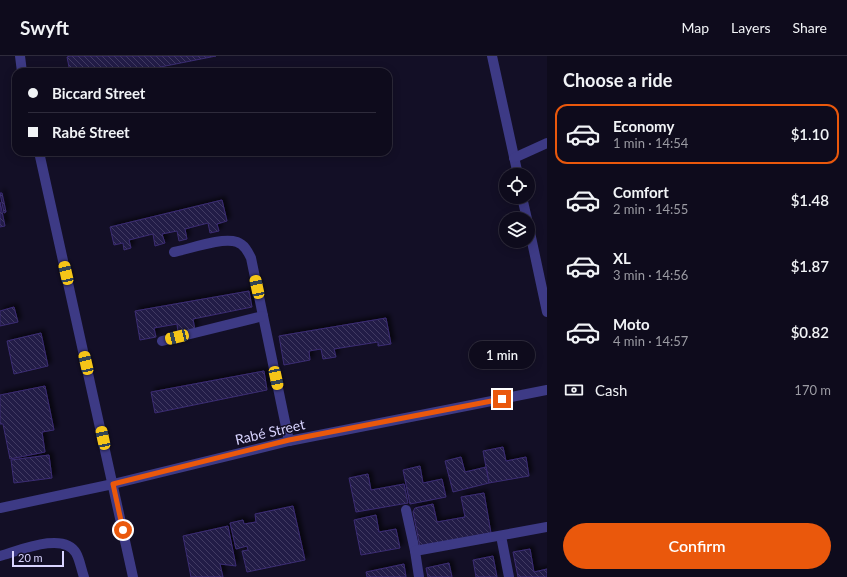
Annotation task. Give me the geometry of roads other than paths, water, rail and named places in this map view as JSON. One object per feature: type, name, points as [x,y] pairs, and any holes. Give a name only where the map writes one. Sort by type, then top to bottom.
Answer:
[{"type":"street","points":[[20,56],[22,68]]},
{"type":"street","points":[[492,56],[516,168]]},
{"type":"street","points":[[514,158],[547,143]]},
{"type":"street","points":[[40,156],[134,577]]},
{"type":"street","points":[[174,252],[216,242],[237,242],[245,248],[251,258],[289,440]]},
{"type":"street","points":[[533,248],[547,312]]},
{"type":"street","points":[[162,341],[263,316]]},
{"type":"street","name":"Rabé Street","points":[[0,508],[113,484],[289,440],[547,390]]},
{"type":"street","points":[[406,510],[419,577]]},
{"type":"street","points":[[415,551],[547,527]]},
{"type":"street","points":[[501,536],[509,577]]},
{"type":"street","points":[[0,556],[43,544],[62,543],[69,545],[76,553],[84,577]]}]
